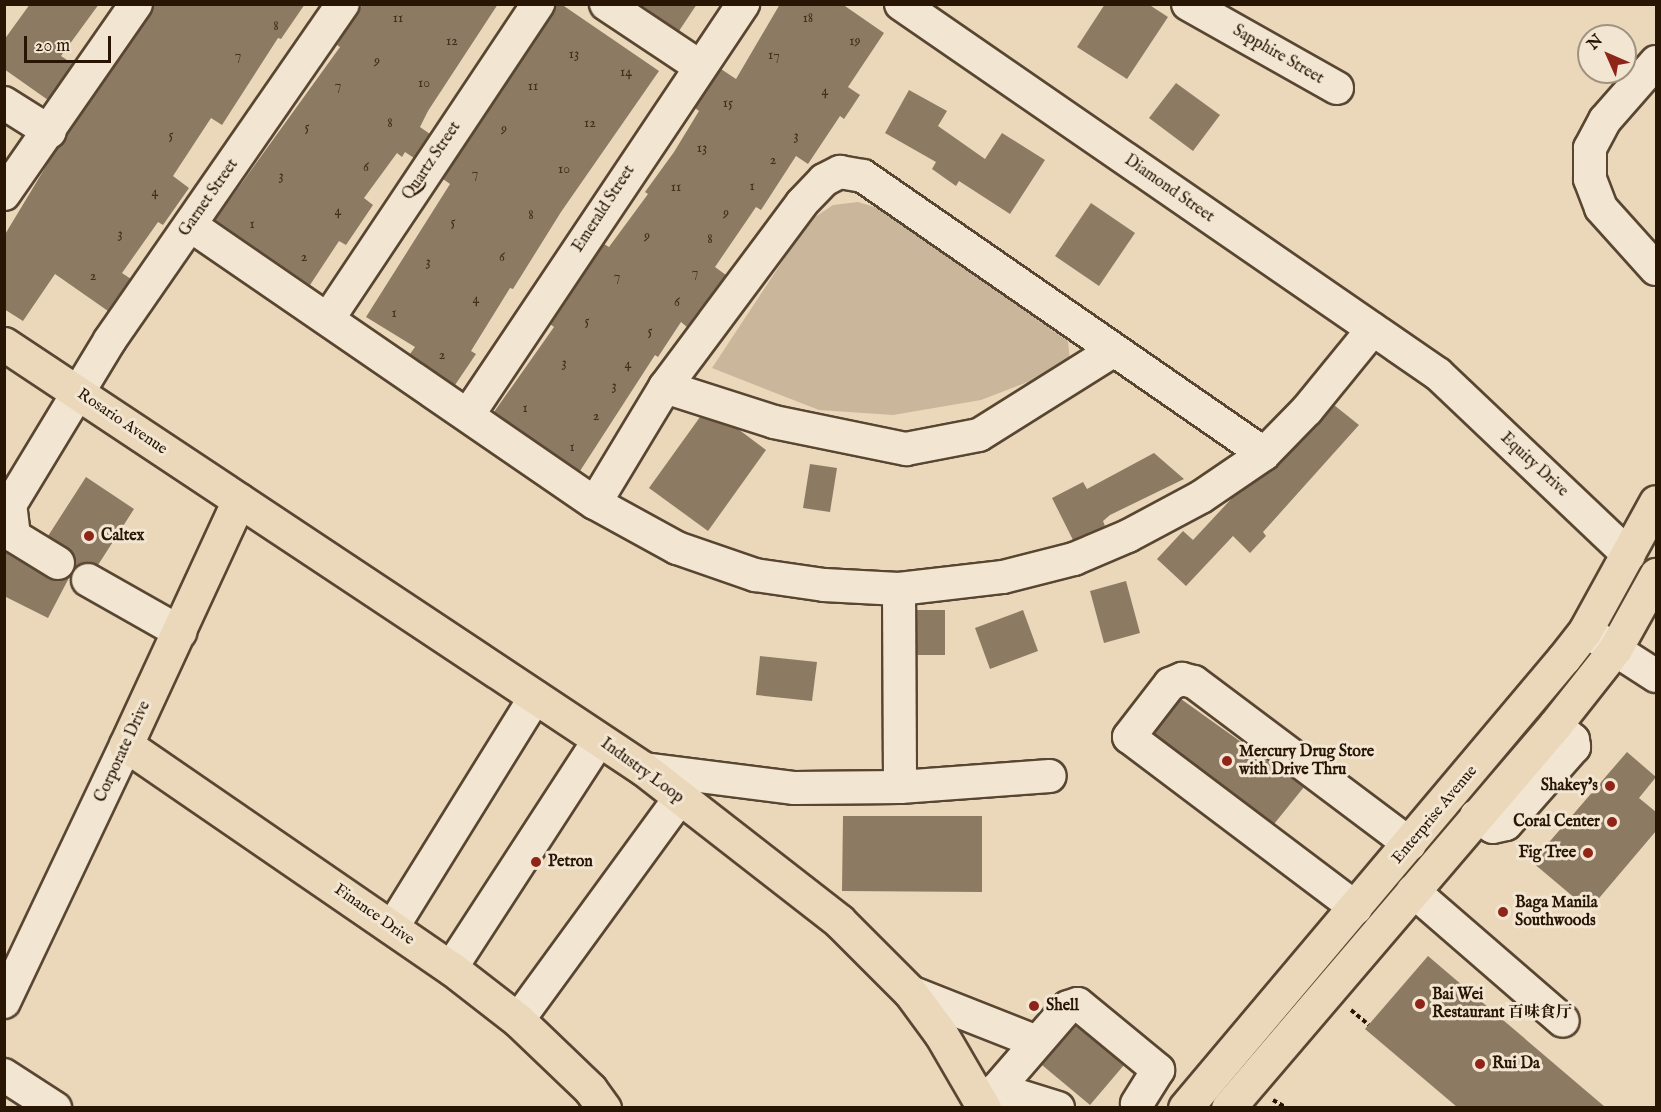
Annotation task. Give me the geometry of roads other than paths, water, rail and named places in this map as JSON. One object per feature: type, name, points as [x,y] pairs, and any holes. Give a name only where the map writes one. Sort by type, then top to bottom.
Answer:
[{"type":"main road","name":"Rosario Avenue","points":[[4,344],[239,500]]},
{"type":"main road","name":"Corporate Drive","points":[[126,745],[239,500]]},
{"type":"main road","name":"Industry Loop","points":[[239,500],[644,769],[838,921],[910,992],[987,1098]]},
{"type":"main road","name":"Enterprise Avenue","points":[[1185,1107],[1410,844],[1585,631],[1629,555],[1656,502]]},
{"type":"main road","name":"Enterprise Avenue","points":[[1228,1107],[1555,725],[1615,649],[1656,575]]},
{"type":"main road","name":"Finance Drive","points":[[126,745],[451,968],[518,1020],[590,1089],[604,1107]]},
{"type":"street","points":[[4,194],[50,132],[136,4]]},
{"type":"street","name":"Garnet Street","points":[[58,563],[14,536],[10,505],[78,393],[190,225],[343,4]]},
{"type":"street","name":"Quartz Street","points":[[328,319],[538,4]]},
{"type":"street","points":[[606,4],[699,66]]},
{"type":"street","name":"Emerald Street","points":[[468,415],[699,66],[743,4]]},
{"type":"street","name":"Diamond Street","points":[[901,4],[1438,374]]},
{"type":"street","name":"Sapphire Street","points":[[1188,4],[1337,88]]},
{"type":"street","points":[[1656,62],[1605,120],[1590,148],[1590,169],[1601,208],[1656,269]]},
{"type":"street","points":[[4,103],[50,132]]},
{"type":"street","points":[[595,503],[665,387],[802,203],[824,180],[840,172],[863,176],[1113,351],[1264,453]]},
{"type":"street","points":[[190,225],[595,503],[677,548],[755,575],[824,585],[899,589],[1003,577],[1074,559],[1201,497],[1264,453],[1307,410],[1373,329]]},
{"type":"street","points":[[665,387],[774,422],[906,449],[979,435],[1113,351]]},
{"type":"street","name":"Equity Drive","points":[[1438,374],[1629,555]]},
{"type":"street","points":[[88,580],[180,632]]},
{"type":"street","points":[[899,589],[900,787]]},
{"type":"street","points":[[1585,631],[1656,676]]},
{"type":"street","points":[[1356,908],[1129,737],[1170,684],[1182,679],[1194,682],[1410,844]]},
{"type":"street","points":[[392,928],[535,697]]},
{"type":"street","points":[[451,968],[599,740]]},
{"type":"street","name":"Corporate Drive","points":[[4,1002],[126,745]]},
{"type":"street","points":[[644,769],[795,788],[900,787],[1050,776]]},
{"type":"street","points":[[518,1020],[680,798]]},
{"type":"street","points":[[1413,891],[1563,1021]]},
{"type":"street","points":[[910,992],[1037,1042]]},
{"type":"street","points":[[987,1098],[1068,1007],[1078,1004],[1158,1070],[1132,1106]]},
{"type":"street","points":[[4,1075],[55,1107]]},
{"type":"street","points":[[987,1098],[1058,1107]]},
{"type":"place","name":"Caltex","points":[[89,536]]},
{"type":"place","name":"Mercury Drug Store with Drive Thru","points":[[1227,761]]},
{"type":"place","name":"Shakey's","points":[[1610,786]]},
{"type":"place","name":"Coral Center","points":[[1612,822]]},
{"type":"place","name":"Fig Tree","points":[[1588,853]]},
{"type":"place","name":"Petron","points":[[536,862]]},
{"type":"place","name":"Baga Manila Southwoods","points":[[1503,912]]},
{"type":"place","name":"Bai Wei Restaurant 百味食厅","points":[[1420,1004]]},
{"type":"place","name":"Shell","points":[[1034,1006]]},
{"type":"place","name":"Rui Da","points":[[1480,1064]]}]
